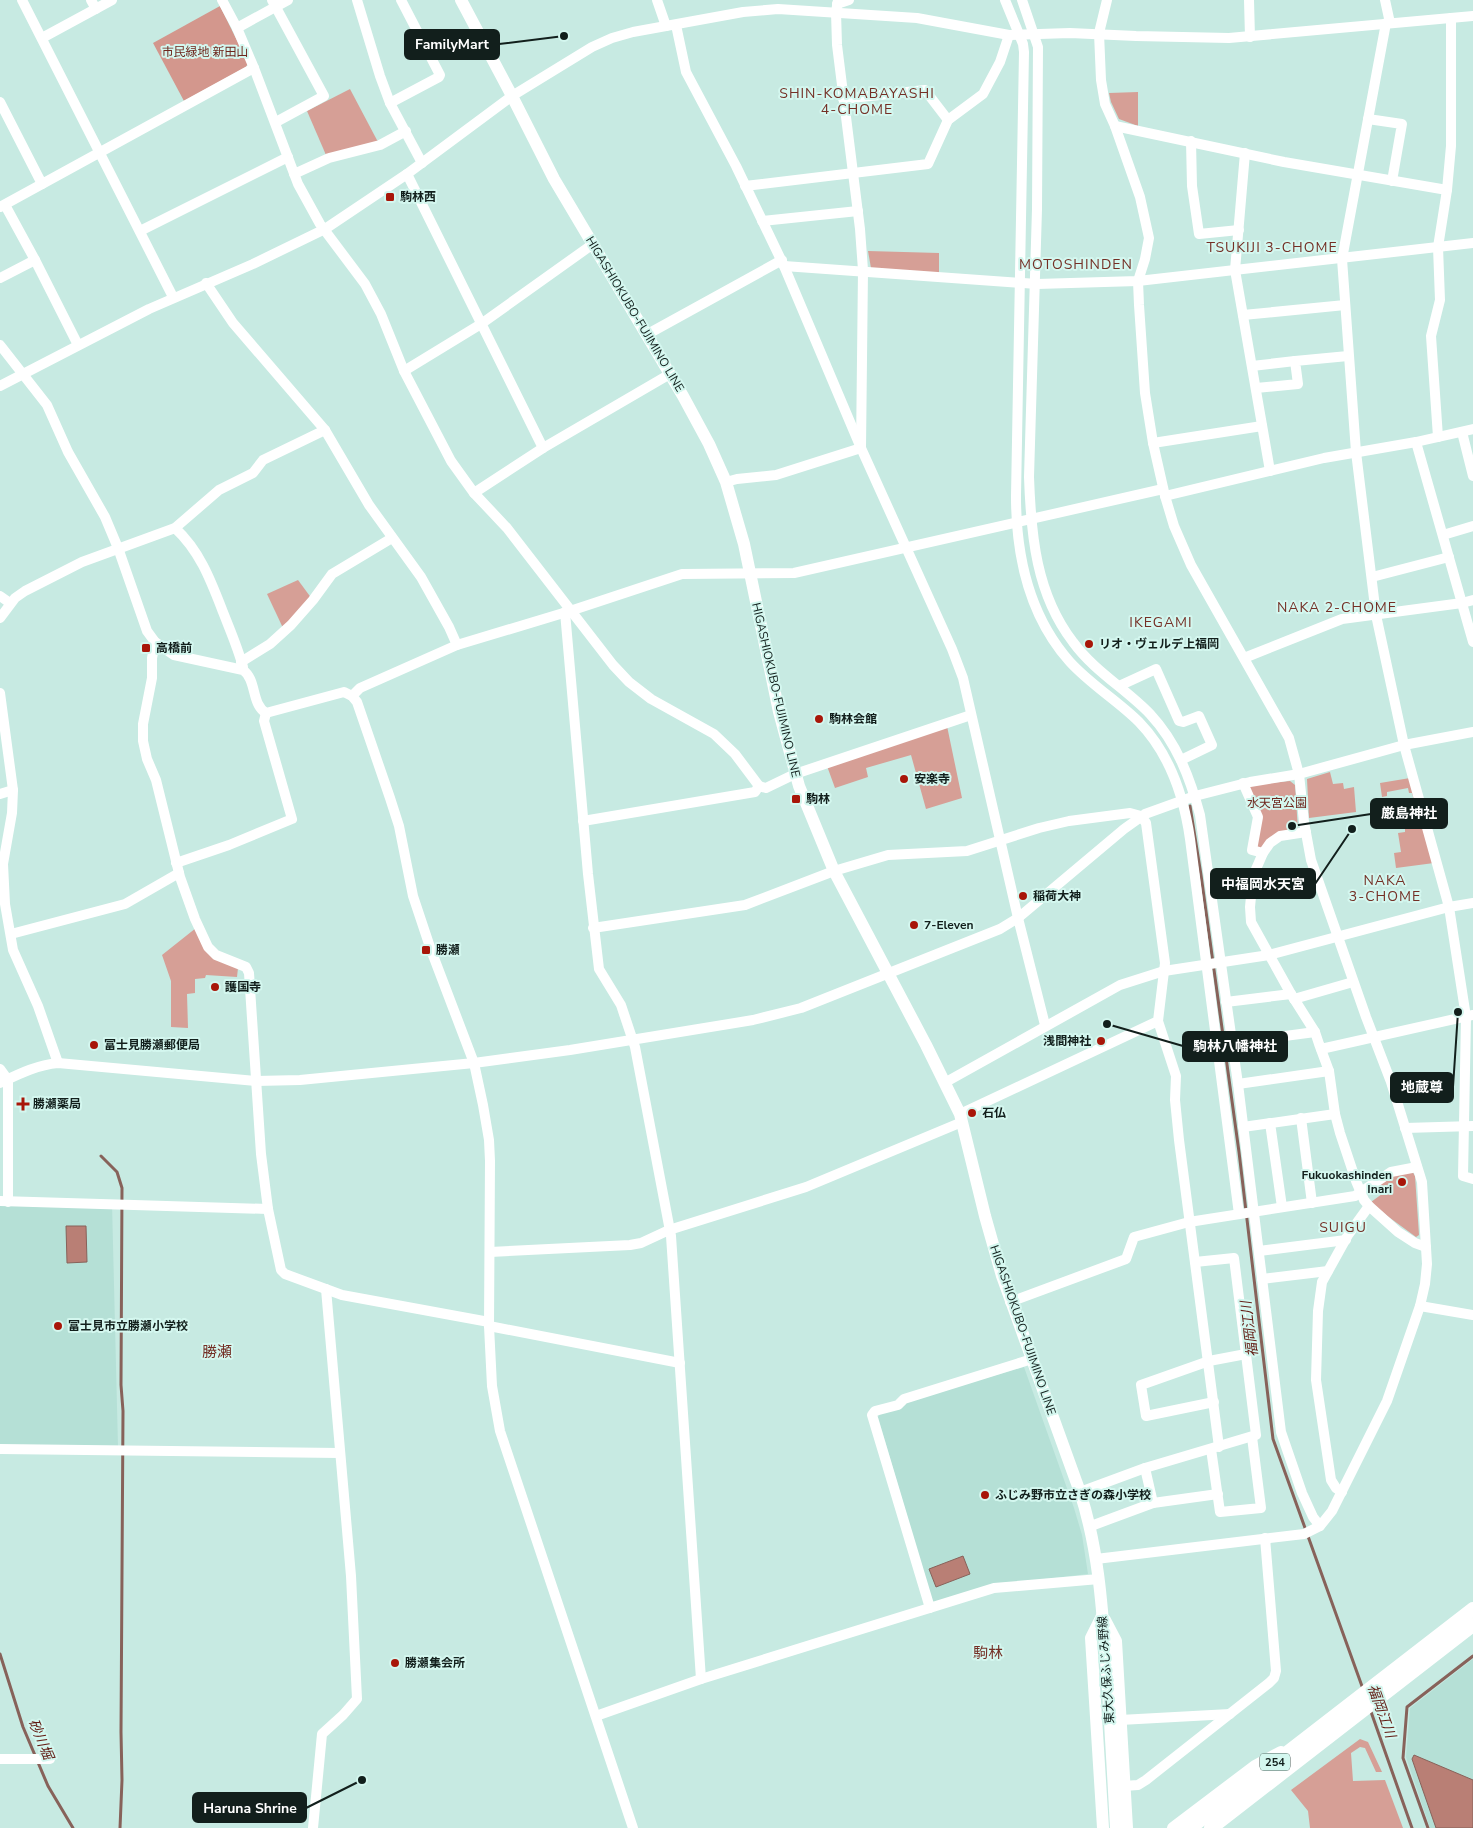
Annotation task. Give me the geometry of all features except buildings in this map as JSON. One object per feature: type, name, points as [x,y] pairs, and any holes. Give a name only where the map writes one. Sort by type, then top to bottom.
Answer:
[{"type":"highway","name":"254","points":[[1211,1828],[1363,1703],[1473,1609]]},
{"type":"highway","name":"254","points":[[1377,1691],[1442,1649],[1473,1625]]},
{"type":"highway","points":[[1442,1649],[1473,1634]]},
{"type":"highway","name":"254","points":[[1190,1828],[1309,1737],[1363,1703]]},
{"type":"main road","name":"HIGASHIOKUBO-FUJIMINO LINE","points":[[461,0],[554,179],[670,374],[709,444],[726,482],[736,513],[771,678],[794,774],[834,871],[946,1082],[961,1118],[985,1216],[1010,1302],[1080,1492]]},
{"type":"main road","name":"東大久保ふじみ野線","points":[[1080,1492],[1091,1526],[1099,1579],[1115,1723],[1116,1828]]},
{"type":"main road","points":[[1102,1616],[1091,1638],[1102,1828]]},
{"type":"main road","points":[[1115,1723],[1124,1786],[1127,1828]]},
{"type":"main road","points":[[1173,1828],[1255,1766],[1309,1737]]},
{"type":"street","points":[[22,0],[174,298]]},
{"type":"street","points":[[42,38],[93,5],[112,0]]},
{"type":"street","points":[[222,0],[237,28],[254,68],[298,184],[325,229],[365,284],[381,314],[404,371],[451,461],[474,493],[507,528],[568,611],[629,682],[651,700],[714,734],[735,754],[759,786],[766,788],[794,774],[971,715]]},
{"type":"street","points":[[237,28],[274,3],[288,0]]},
{"type":"street","points":[[357,0],[390,103],[422,163]]},
{"type":"street","points":[[390,103],[440,75],[401,0]]},
{"type":"street","points":[[657,0],[671,26],[686,72],[783,263],[861,448],[952,649],[963,678],[1018,918],[1045,1026]]},
{"type":"street","points":[[837,5],[849,0]]},
{"type":"street","points":[[1005,0],[1014,35],[1024,52],[1016,522],[1024,574],[1032,600],[1043,624],[1070,661],[1139,723],[1153,739],[1167,761],[1183,800],[1246,1213],[1259,1252],[1281,1432],[1302,1493],[1313,1518],[1312,1530]]},
{"type":"street","points":[[1022,0],[1038,47],[1039,108],[1029,477],[1030,519],[1033,543],[1041,579],[1054,614],[1071,641],[1083,655],[1150,714],[1170,739],[1181,760],[1195,796],[1200,815],[1238,1084],[1243,1127],[1246,1213]]},
{"type":"street","points":[[1096,1559],[1265,1538],[1312,1530],[1332,1510],[1387,1401],[1420,1306],[1427,1272],[1422,1182],[1391,1082],[1353,982],[1311,860],[1299,774],[1289,738],[1191,565],[1174,526],[1164,492],[1153,443],[1145,393],[1138,281],[1149,238],[1140,197],[1115,126],[1105,104],[1099,57],[1100,33],[1107,0]]},
{"type":"street","points":[[1249,0],[1250,37]]},
{"type":"street","points":[[1385,0],[1388,23],[1342,259],[1348,356],[1356,452],[1376,615],[1404,745],[1449,907],[1469,1016],[1468,1126],[1463,1176],[1473,1179]]},
{"type":"street","points":[[274,3],[324,96],[276,122]]},
{"type":"street","points":[[837,5],[837,45],[858,210],[863,270],[861,448]]},
{"type":"street","points":[[0,386],[174,298],[253,264],[325,229],[407,174],[512,96],[592,47],[612,38],[633,32],[761,10],[837,5],[1014,35],[1100,33],[1136,36],[1250,37],[1473,16]]},
{"type":"street","points":[[1438,438],[1430,336],[1440,300],[1438,247],[1447,190],[1451,146],[1451,18]]},
{"type":"street","points":[[745,186],[928,164],[948,120],[983,94],[1014,35]]},
{"type":"street","points":[[78,345],[35,260],[2,206],[254,68]]},
{"type":"street","points":[[844,99],[925,90],[948,120]]},
{"type":"street","points":[[0,102],[42,184]]},
{"type":"street","points":[[1368,119],[1402,124],[1392,181]]},
{"type":"street","points":[[1115,126],[1357,176],[1447,190]]},
{"type":"street","points":[[294,174],[329,158],[380,145],[406,131]]},
{"type":"street","points":[[1192,142],[1192,186],[1199,234],[1238,230]]},
{"type":"street","points":[[1245,153],[1235,270],[1270,471]]},
{"type":"street","points":[[140,231],[288,157]]},
{"type":"street","points":[[407,174],[543,448]]},
{"type":"street","points":[[762,221],[858,210]]},
{"type":"street","points":[[646,335],[783,263],[1034,284],[1138,281],[1473,243]]},
{"type":"street","points":[[404,371],[481,324],[593,244]]},
{"type":"street","points":[[0,278],[35,260]]},
{"type":"street","points":[[206,283],[233,323],[325,430],[369,505],[421,577],[457,645]]},
{"type":"street","points":[[1243,315],[1345,305]]},
{"type":"street","points":[[0,345],[47,405],[73,461],[105,517],[118,548],[144,626],[155,642],[166,651],[181,657],[242,666],[291,625],[332,574],[392,538]]},
{"type":"street","points":[[1252,366],[1348,356]]},
{"type":"street","points":[[1256,388],[1298,384],[1295,361]]},
{"type":"street","points":[[474,493],[543,448],[670,374]]},
{"type":"street","points":[[1153,443],[1262,426]]},
{"type":"street","points":[[352,696],[360,688],[457,645],[682,574],[794,573],[1030,519],[1356,452],[1438,438],[1473,429]]},
{"type":"street","points":[[0,618],[10,602],[25,591],[64,571],[118,548],[175,528],[219,490],[252,473],[263,460],[325,430]]},
{"type":"street","points":[[1462,432],[1473,476]]},
{"type":"street","points":[[1416,442],[1473,642]]},
{"type":"street","points":[[726,482],[776,475],[861,448]]},
{"type":"street","points":[[1443,535],[1473,526]]},
{"type":"street","points":[[175,528],[186,538],[204,564],[242,666],[248,674],[259,707],[266,713]]},
{"type":"street","points":[[1372,577],[1449,557]]},
{"type":"street","points":[[0,596],[10,602]]},
{"type":"street","points":[[1244,658],[1342,619],[1473,600]]},
{"type":"street","points":[[568,611],[583,821],[593,928],[599,969],[620,1005],[635,1047],[669,1230],[680,1363],[701,1679]]},
{"type":"street","points":[[155,642],[143,741],[147,759],[156,780],[178,868],[195,918],[208,947],[216,955],[246,967],[249,973],[261,1154],[268,1208],[281,1270],[285,1274],[342,1295],[680,1363]]},
{"type":"street","points":[[1118,686],[1156,669],[1179,721],[1183,722],[1199,716],[1212,745],[1181,760]]},
{"type":"street","points":[[266,713],[344,692],[352,696],[357,702],[390,798],[399,826],[413,896],[431,950],[474,1063],[489,1140],[489,1324],[492,1386],[500,1431],[632,1828]]},
{"type":"street","points":[[0,693],[13,790],[12,813],[4,864],[3,905],[13,950],[38,1006],[58,1063]]},
{"type":"street","points":[[10,934],[125,904],[178,868],[292,819],[264,721],[266,713]]},
{"type":"street","points":[[4,1082],[43,1065],[58,1063],[256,1081],[300,1080],[474,1063],[631,1040],[776,1015],[801,1008],[984,936],[1018,918],[1141,816],[1195,796],[1243,783],[1299,774],[1404,745],[1473,732]]},
{"type":"street","points":[[1243,783],[1258,817],[1252,850],[1263,853]]},
{"type":"street","points":[[583,821],[755,792],[759,786]]},
{"type":"street","points":[[0,794],[13,790]]},
{"type":"street","points":[[593,928],[745,905],[834,871],[888,855],[967,851],[1039,828],[1130,812],[1141,816],[1146,823],[1164,971],[1158,1021],[1176,1076],[1175,1100],[1189,1222],[1214,1402],[1215,1448],[1220,1512],[1261,1508],[1252,1437]]},
{"type":"street","points":[[1306,832],[1280,836],[1270,842],[1263,853],[1253,876],[1250,907],[1251,922],[1314,1032],[1321,1049],[1329,1071],[1335,1114],[1361,1193],[1369,1206],[1398,1232],[1415,1243],[1426,1247]]},
{"type":"street","points":[[1211,889],[1252,886]]},
{"type":"street","points":[[946,1082],[1120,984],[1164,971],[1270,955],[1449,907],[1473,903]]},
{"type":"street","points":[[1226,1002],[1293,997],[1353,982]]},
{"type":"street","points":[[1321,1049],[1469,1016]]},
{"type":"street","points":[[490,1252],[630,1245],[669,1230],[806,1186],[961,1118],[1158,1021]]},
{"type":"street","points":[[1232,1043],[1314,1032]]},
{"type":"street","points":[[0,1069],[4,1082],[4,1201],[52,1204],[268,1208]]},
{"type":"street","points":[[1238,1084],[1329,1071]]},
{"type":"street","points":[[1243,1127],[1335,1114]]},
{"type":"street","points":[[1301,1118],[1312,1203]]},
{"type":"street","points":[[1270,1123],[1282,1207]]},
{"type":"street","points":[[1405,1128],[1468,1126]]},
{"type":"street","points":[[1010,1302],[1126,1259],[1134,1236],[1189,1222],[1355,1196],[1391,1172],[1418,1167]]},
{"type":"street","points":[[1342,1492],[1336,1488],[1331,1480],[1316,1380],[1318,1311],[1322,1282],[1346,1240],[1369,1206]]},
{"type":"street","points":[[1259,1252],[1346,1240]]},
{"type":"street","points":[[1080,1492],[1145,1468],[1256,1436],[1234,1258],[1195,1262]]},
{"type":"street","points":[[1262,1279],[1328,1272]]},
{"type":"street","points":[[313,1828],[322,1734],[343,1715],[357,1698],[351,1576],[326,1289]]},
{"type":"street","points":[[1420,1306],[1473,1315]]},
{"type":"street","points":[[1214,1402],[1146,1416],[1141,1384],[1209,1360],[1246,1354]]},
{"type":"street","points":[[930,1608],[872,1415],[874,1410],[898,1405],[904,1399],[1032,1359]]},
{"type":"street","points":[[0,1449],[340,1453]]},
{"type":"street","points":[[1145,1468],[1153,1503]]},
{"type":"street","points":[[1091,1526],[1153,1503],[1218,1494]]},
{"type":"street","points":[[1124,1786],[1138,1785],[1146,1780],[1274,1678],[1276,1670],[1265,1538]]},
{"type":"street","points":[[596,1716],[701,1679],[994,1588],[1099,1579]]},
{"type":"street","points":[[1115,1723],[1230,1714]]},
{"type":"street","points":[[0,1759],[50,1759]]},
{"type":"shaded area","name":"富士見市立勝瀬小学校","points":[[0,1201],[112,1204],[118,1447],[0,1447]]},
{"type":"shaded area","points":[[66,1226],[86,1226],[87,1262],[67,1263]]},
{"type":"shaded area","name":"ふじみ野市立さぎの森小学校","points":[[1024,1367],[1074,1508],[1082,1535],[1088,1574],[1000,1584],[935,1602],[932,1601],[878,1417],[881,1413],[906,1401]]},
{"type":"shaded area","points":[[963,1556],[970,1574],[936,1587],[929,1569]]},
{"type":"shaded area","points":[[1473,1659],[1473,1828],[1430,1828],[1406,1757],[1410,1708]]},
{"type":"shaded area","points":[[1414,1755],[1473,1780],[1473,1828],[1436,1828],[1412,1759]]},
{"type":"green space","name":"市民緑地 新田山","points":[[220,6],[248,63],[246,67],[184,101],[153,43]]},
{"type":"green space","points":[[350,89],[378,142],[326,155],[307,111]]},
{"type":"green space","points":[[1138,92],[1138,126],[1119,119],[1109,93]]},
{"type":"green space","points":[[868,251],[939,253],[939,273],[871,268]]},
{"type":"green space","points":[[298,580],[312,599],[283,628],[267,594]]},
{"type":"green space","points":[[947,726],[962,798],[926,809],[911,755],[866,768],[868,777],[835,788],[827,766]]},
{"type":"green space","points":[[1330,772],[1333,784],[1343,783],[1344,789],[1354,787],[1356,812],[1309,818],[1307,779]]},
{"type":"green space","points":[[1410,778],[1418,806],[1416,807],[1412,793],[1409,793],[1408,788],[1387,792],[1387,796],[1382,797],[1380,783]]},
{"type":"green space","name":"水天宮公園","points":[[1290,781],[1295,785],[1298,830],[1262,850],[1256,846],[1261,817],[1248,789],[1250,785]]},
{"type":"green space","points":[[1423,822],[1434,863],[1396,868],[1394,853],[1401,852],[1398,833],[1405,832],[1405,825]]},
{"type":"green space","points":[[196,928],[208,953],[238,968],[237,977],[206,975],[205,978],[195,979],[195,993],[187,994],[188,1028],[171,1027],[171,981],[162,955]]},
{"type":"green space","points":[[1412,1171],[1415,1176],[1419,1235],[1416,1237],[1371,1202],[1382,1194],[1377,1184],[1391,1176]]},
{"type":"green space","points":[[1360,1739],[1368,1742],[1382,1772],[1376,1772],[1365,1748],[1360,1747],[1351,1753],[1353,1781],[1385,1780],[1403,1828],[1310,1828],[1308,1811],[1291,1790]]},
{"type":"waterway","name":"福岡江川","points":[[1190,806],[1239,1152],[1273,1439],[1363,1689]]},
{"type":"waterway","points":[[101,1156],[117,1172],[122,1188],[122,1780],[120,1828]]},
{"type":"waterway","name":"砂川堀","points":[[0,1654],[23,1727],[48,1786],[73,1828]]},
{"type":"waterway","points":[[1428,1828],[1403,1758],[1407,1707],[1473,1656]]},
{"type":"waterway","name":"福岡江川","points":[[1370,1709],[1412,1828]]},
{"type":"place","name":"FamilyMart","points":[[564,36]]},
{"type":"place","name":"駒林西","points":[[390,197]]},
{"type":"place","name":"リオ・ヴェルデ上福岡","points":[[1089,644]]},
{"type":"place","name":"高橋前","points":[[146,648]]},
{"type":"place","name":"駒林会館","points":[[819,719]]},
{"type":"place","name":"安楽寺","points":[[904,779]]},
{"type":"place","name":"駒林","points":[[796,799]]},
{"type":"place","name":"厳島神社","points":[[1292,826]]},
{"type":"place","name":"中福岡水天宮","points":[[1352,829]]},
{"type":"place","name":"稲荷大神","points":[[1023,896]]},
{"type":"place","name":"7-Eleven","points":[[914,925]]},
{"type":"place","name":"勝瀬","points":[[426,950]]},
{"type":"place","name":"護国寺","points":[[215,987]]},
{"type":"place","name":"地蔵尊","points":[[1458,1012]]},
{"type":"place","name":"駒林八幡神社","points":[[1107,1024]]},
{"type":"place","name":"浅間神社","points":[[1101,1041]]},
{"type":"place","name":"富士見勝瀬郵便局","points":[[94,1045]]},
{"type":"place","name":"勝瀬薬局","points":[[23,1104]]},
{"type":"place","name":"石仏","points":[[972,1113]]},
{"type":"place","name":"Fukuokashinden Inari","points":[[1402,1182]]},
{"type":"place","name":"富士見市立勝瀬小学校","points":[[58,1326]]},
{"type":"place","name":"ふじみ野市立さぎの森小学校","points":[[985,1495]]},
{"type":"place","name":"勝瀬集会所","points":[[395,1663]]},
{"type":"place","name":"Haruna Shrine","points":[[362,1780]]},
{"type":"district","name":"SHIN-KOMABAYASHI 4-CHOME","points":[[857,102]]},
{"type":"district","name":"TSUKIJI 3-CHOME","points":[[1272,247]]},
{"type":"district","name":"MOTOSHINDEN","points":[[1076,264]]},
{"type":"district","name":"NAKA 2-CHOME","points":[[1337,607]]},
{"type":"district","name":"IKEGAMI","points":[[1161,622]]},
{"type":"district","name":"NAKA 3-CHOME","points":[[1385,888]]},
{"type":"district","name":"SUIGU","points":[[1343,1227]]},
{"type":"district","name":"勝瀬","points":[[217,1352]]},
{"type":"district","name":"駒林","points":[[988,1653]]}]
